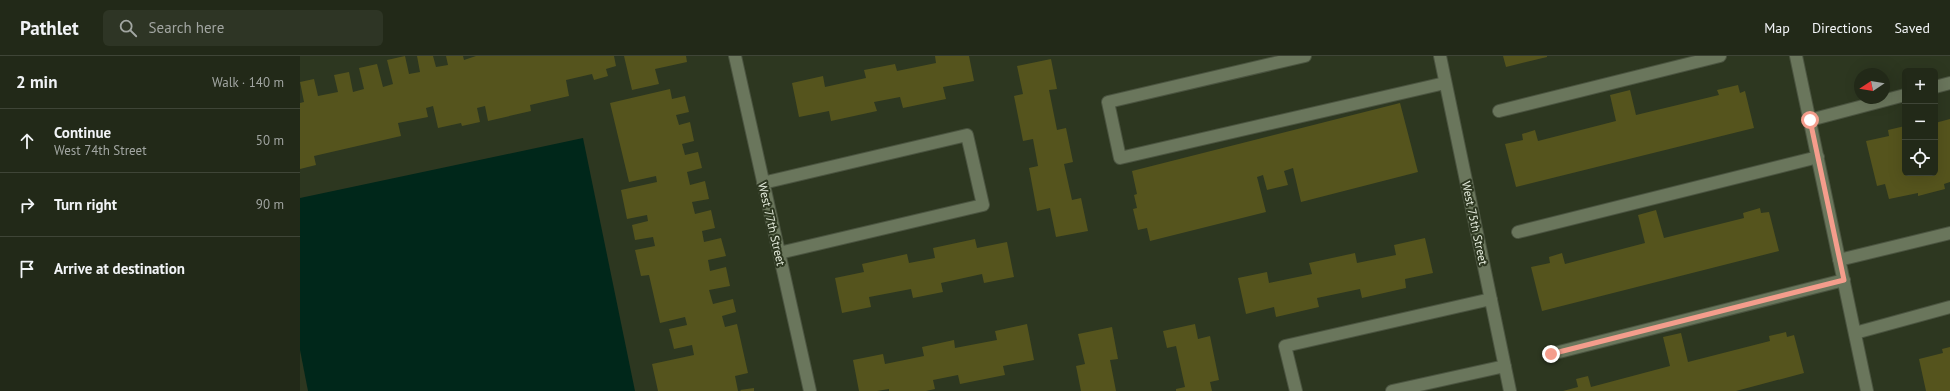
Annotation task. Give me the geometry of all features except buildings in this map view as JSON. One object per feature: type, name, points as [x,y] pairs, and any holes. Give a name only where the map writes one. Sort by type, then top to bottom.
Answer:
[{"type":"street","name":"West 77th Street","points":[[735,56],[810,391]]},
{"type":"street","points":[[1305,56],[1108,102],[1120,158],[1445,83]]},
{"type":"street","name":"West 75th Street","points":[[1440,56],[1510,391]]},
{"type":"street","points":[[1499,112],[1720,56]]},
{"type":"street","points":[[1796,56],[1867,391]]},
{"type":"street","points":[[1938,86],[1950,83]]},
{"type":"street","points":[[1810,120],[1902,96]]},
{"type":"street","points":[[763,183],[967,135],[983,205],[779,253]]},
{"type":"street","points":[[1518,232],[1818,157]]},
{"type":"street","points":[[1840,260],[1950,233]]},
{"type":"street","points":[[1551,354],[1844,280]]},
{"type":"street","points":[[1296,391],[1285,346],[1491,299]]},
{"type":"street","points":[[1855,333],[1950,307]]},
{"type":"street","points":[[1392,391],[1505,366]]},
{"type":"shaded area","points":[[583,138],[635,391],[308,391],[300,350],[300,198]]},
{"type":"route","points":[[1551,354],[1844,280],[1810,120]]}]
